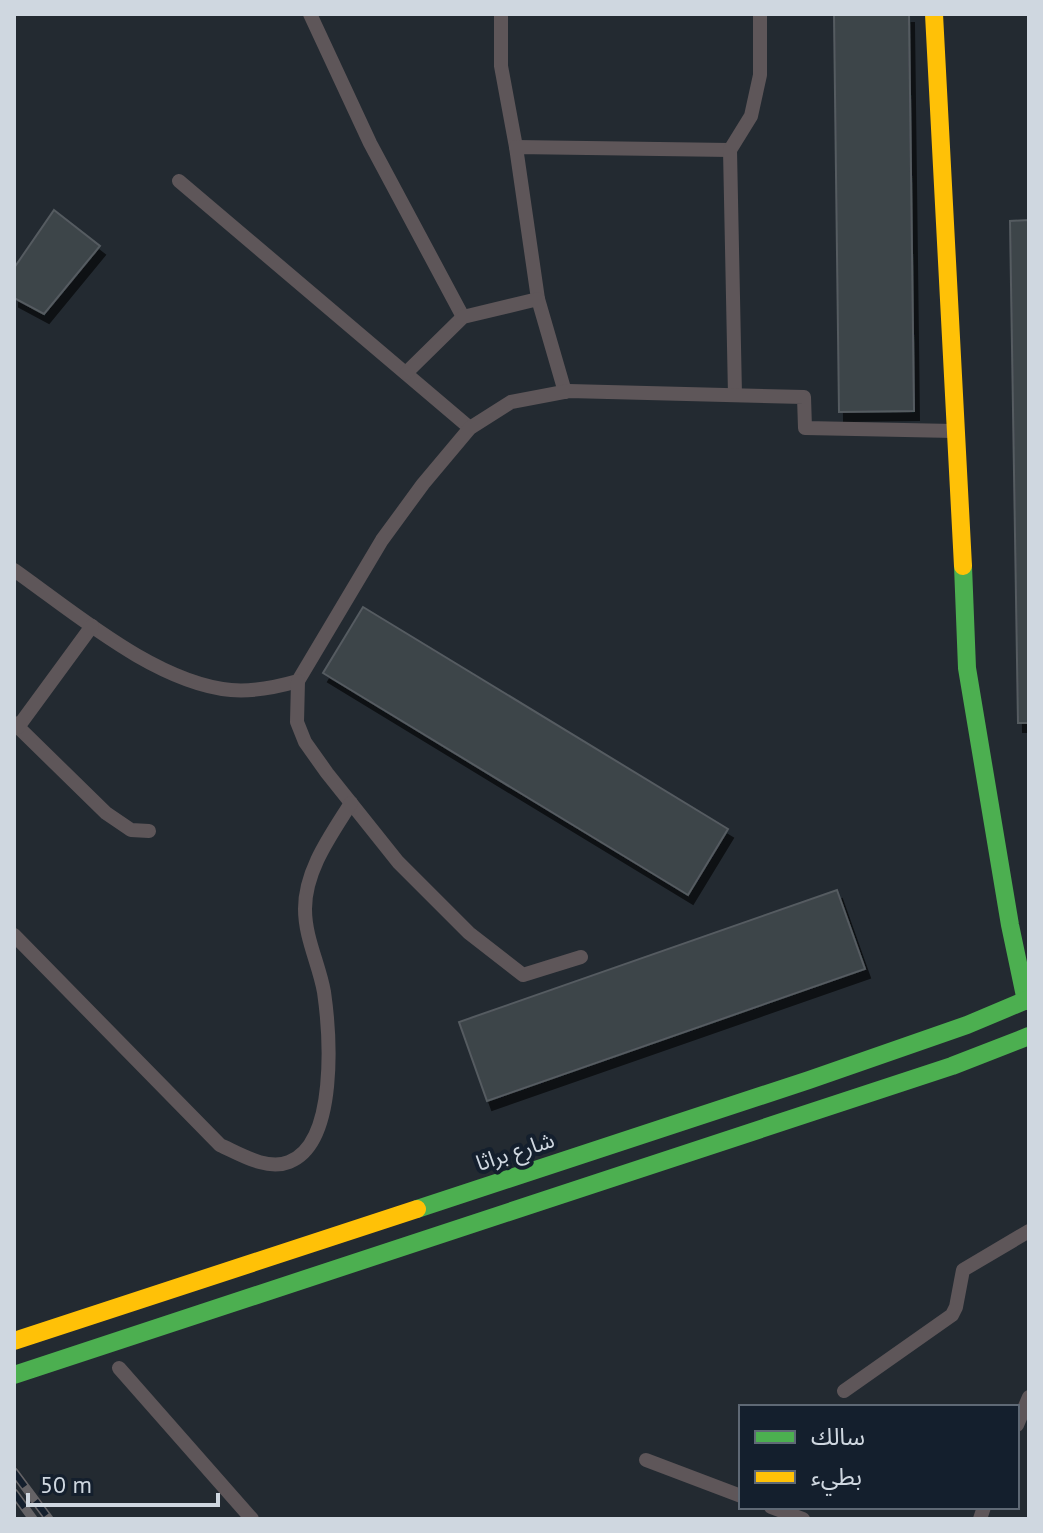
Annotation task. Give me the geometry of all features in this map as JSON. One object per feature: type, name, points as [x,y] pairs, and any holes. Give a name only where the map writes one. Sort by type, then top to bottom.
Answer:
[{"type":"main road","points":[[934,14],[967,668],[1010,925],[1027,1000]]},
{"type":"main road","name":"شارع براثا","points":[[14,1341],[809,1080],[967,1025],[1027,1000]]},
{"type":"main road","points":[[14,1375],[952,1066],[1029,1036]]},
{"type":"lane","points":[[310,14],[370,143],[463,317]]},
{"type":"lane","points":[[501,14],[501,66],[538,299],[565,392]]},
{"type":"lane","points":[[735,395],[730,150],[751,116],[760,75],[760,14]]},
{"type":"lane","points":[[516,147],[730,150]]},
{"type":"lane","points":[[179,181],[470,428]]},
{"type":"lane","points":[[406,373],[463,317],[538,299]]},
{"type":"lane","points":[[581,957],[523,975],[469,933],[398,862],[327,773],[301,732],[297,722],[298,681],[382,540],[470,428],[511,402],[565,392],[804,397],[805,428],[957,431]]},
{"type":"lane","points":[[14,570],[124,648],[172,675],[231,690],[275,687],[298,681]]},
{"type":"lane","points":[[92,626],[16,725],[106,813],[131,830],[149,831]]},
{"type":"lane","points":[[14,935],[220,1145],[263,1164],[288,1163],[305,1151],[316,1137],[324,1113],[327,1028],[323,989],[308,936],[305,906],[313,870],[351,803]]},
{"type":"lane","points":[[1010,925],[1029,922]]},
{"type":"lane","points":[[844,1391],[952,1315],[963,1270],[1029,1231]]},
{"type":"lane","points":[[119,1368],[252,1519]]},
{"type":"lane","points":[[1019,1420],[1029,1397]]},
{"type":"lane","points":[[646,1460],[739,1495]]},
{"type":"lane","points":[[776,1509],[803,1519]]},
{"type":"building","points":[[834,14],[909,14],[914,411],[839,412]]},
{"type":"building","points":[[54,210],[100,246],[44,314],[14,298],[14,268]]},
{"type":"building","points":[[1029,220],[1029,723],[1018,723],[1010,221]]},
{"type":"building","points":[[363,607],[728,829],[688,895],[323,673]]},
{"type":"building","points":[[837,890],[865,969],[487,1101],[459,1022]]},
{"type":"railway","points":[[14,1472],[49,1519]]},
{"type":"railway","points":[[14,1493],[33,1519]]},
{"type":"traffic: fast","points":[[963,566],[967,668],[1010,925],[1026,1001]]},
{"type":"traffic: fast","points":[[417,1209],[809,1080],[967,1025],[1029,999]]},
{"type":"traffic: fast","points":[[14,1375],[952,1066],[1029,1036]]},
{"type":"traffic: slow","points":[[934,14],[963,566]]},
{"type":"traffic: slow","points":[[14,1341],[417,1209]]}]
